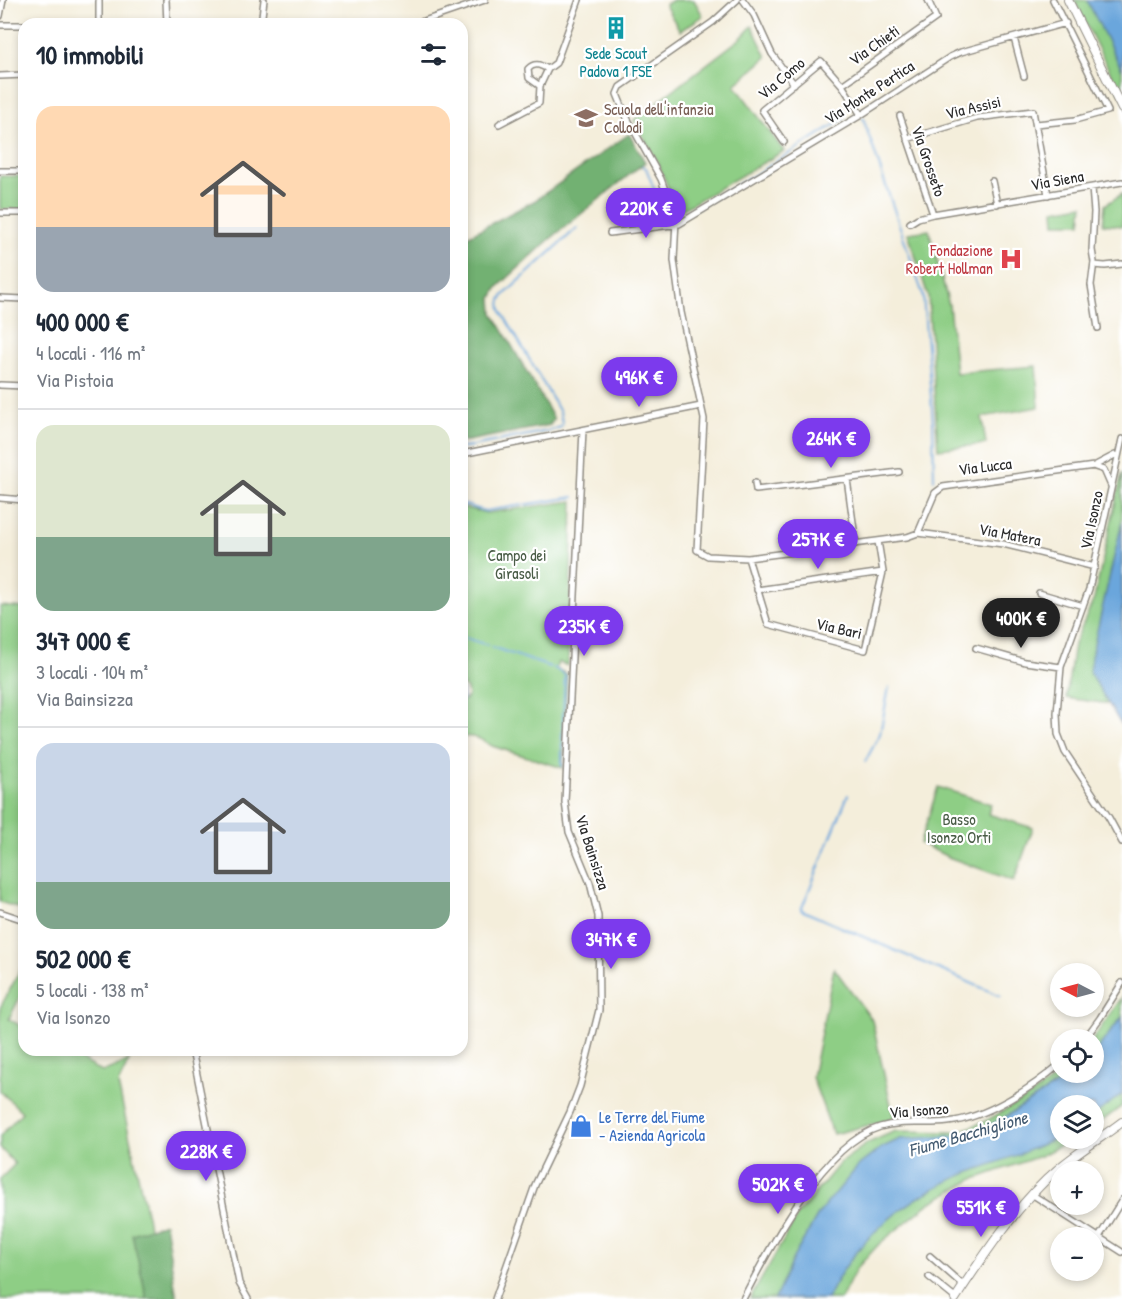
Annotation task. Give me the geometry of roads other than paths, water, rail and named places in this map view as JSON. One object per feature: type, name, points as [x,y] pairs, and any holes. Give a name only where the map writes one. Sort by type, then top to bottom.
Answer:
[{"type":"street","points":[[0,16],[3,0]]},
{"type":"street","points":[[99,0],[99,18]]},
{"type":"street","points":[[166,0],[167,18]]},
{"type":"street","points":[[262,18],[264,0]]},
{"type":"street","points":[[432,18],[485,0]]},
{"type":"street","points":[[499,124],[539,104],[540,86],[548,69],[556,63],[579,0]]},
{"type":"street","points":[[737,0],[713,22],[617,91],[616,94],[662,179],[676,225],[674,260],[686,338],[704,419],[697,550],[708,556],[748,558],[907,537],[918,532]]},
{"type":"street","points":[[743,0],[758,21],[772,54],[794,84]]},
{"type":"street","name":"Via Chieti","points":[[842,85],[936,18],[928,0]]},
{"type":"street","points":[[1048,195],[1036,124],[1075,120],[1108,111],[1053,0]]},
{"type":"street","points":[[1068,0],[1122,109]]},
{"type":"street","name":"Via Monte Pertica","points":[[610,233],[676,225],[738,191],[950,57],[1066,23]]},
{"type":"street","points":[[0,25],[18,25]]},
{"type":"street","points":[[1014,38],[1024,76]]},
{"type":"street","name":"Via Como","points":[[784,142],[762,110],[821,61],[842,85],[861,115]]},
{"type":"street","points":[[540,86],[531,81],[528,69],[537,64],[548,69]]},
{"type":"street","points":[[0,76],[18,75]]},
{"type":"street","name":"Via Assisi","points":[[907,139],[977,118],[1023,111],[1033,111],[1036,124]]},
{"type":"street","name":"Via Grosseto","points":[[900,116],[933,214]]},
{"type":"street","points":[[0,171],[18,171]]},
{"type":"street","points":[[992,181],[997,204]]},
{"type":"street","name":"Via Siena","points":[[910,223],[933,214],[1122,182]]},
{"type":"street","points":[[1092,188],[1094,265],[1091,285],[1098,328]]},
{"type":"street","points":[[0,213],[18,213]]},
{"type":"street","points":[[1094,265],[1122,264]]},
{"type":"street","points":[[0,298],[18,299]]},
{"type":"street","points":[[0,386],[18,386]]},
{"type":"street","points":[[468,453],[700,406]]},
{"type":"street","name":"Via Bainsizza","points":[[495,1299],[535,1185],[580,1086],[600,1002],[598,916],[590,883],[569,832],[565,802],[583,430]]},
{"type":"street","name":"Via Isonzo","points":[[1122,439],[1095,567],[1061,667],[1057,714],[1060,742],[1109,818],[1122,843]]},
{"type":"street","name":"Via Lucca","points":[[918,532],[936,493],[943,486],[1094,466],[1115,455],[1118,456]]},
{"type":"street","points":[[1094,466],[1102,468],[1106,473],[1112,489]]},
{"type":"street","points":[[755,483],[756,490],[899,472]]},
{"type":"street","points":[[847,479],[856,544]]},
{"type":"street","points":[[0,498],[18,500]]},
{"type":"street","name":"Via Matera","points":[[918,532],[1004,544],[1095,567]]},
{"type":"street","name":"Via Bari","points":[[748,558],[768,624],[865,650],[883,572],[878,541]]},
{"type":"street","points":[[757,590],[883,572]]},
{"type":"street","points":[[1039,593],[1083,606]]},
{"type":"street","points":[[976,648],[1025,662],[1061,667]]},
{"type":"street","points":[[0,912],[18,918]]},
{"type":"street","points":[[1092,1029],[1122,983]]},
{"type":"street","points":[[193,1056],[239,1283],[249,1299]]},
{"type":"street","name":"Via Isonzo","points":[[743,1299],[779,1234],[802,1199],[828,1165],[858,1138],[880,1127],[947,1122],[973,1117],[1026,1089],[1050,1071]]},
{"type":"street","points":[[929,1277],[955,1299],[994,1242],[1033,1195],[1059,1168],[1122,1122]]},
{"type":"street","points":[[1033,1195],[1083,1227]]},
{"type":"street","points":[[1104,1229],[1122,1200]]},
{"type":"street","points":[[1104,1240],[1122,1252]]},
{"type":"street","points":[[930,1256],[964,1286]]},
{"type":"water","points":[[1087,0],[1122,0],[1122,70]]},
{"type":"water","points":[[1122,522],[1122,726],[1090,673],[1091,657]]},
{"type":"water","points":[[1122,1017],[1122,1094],[1104,1108],[1104,1095],[1050,1095],[1050,1140],[945,1183],[904,1208],[868,1239],[839,1277],[827,1299],[775,1299],[793,1258],[819,1213],[859,1165],[881,1148],[900,1139],[970,1135],[1005,1117],[1059,1083],[1104,1083],[1104,1040]]},
{"type":"waterway","points":[[681,216],[750,178],[845,118]]},
{"type":"waterway","points":[[863,118],[923,295],[933,423],[934,480]]},
{"type":"waterway","points":[[643,166],[646,168],[663,212],[670,220]]},
{"type":"waterway","points":[[468,447],[561,427],[560,412],[503,314],[500,303],[506,293],[577,228]]},
{"type":"waterway","points":[[468,506],[485,511],[574,497]]},
{"type":"waterway","points":[[468,639],[488,645]]},
{"type":"waterway","points":[[492,647],[550,667]]},
{"type":"waterway","points":[[554,668],[565,675],[562,740]]},
{"type":"waterway","points":[[865,762],[880,734],[889,687]]},
{"type":"waterway","points":[[562,743],[562,766]]},
{"type":"waterway","points":[[848,795],[801,910],[1001,996]]},
{"type":"place","name":"Sede Scout Padova 1 FSE","points":[[616,28]]},
{"type":"place","name":"Scuola dell'infanzia Collodi","points":[[586,118]]},
{"type":"place","name":"Fondazione Robert Hollman","points":[[1011,259]]},
{"type":"place","name":"Le Terre del Fiume - Azienda Agricola","points":[[581,1126]]},
{"type":"park label","name":"Campo dei Girasoli","points":[[517,564]]},
{"type":"park label","name":"Basso Isonzo Orti","points":[[959,828]]},
{"type":"water label","name":"Fiume Bacchiglione","points":[[968,1134]]}]
